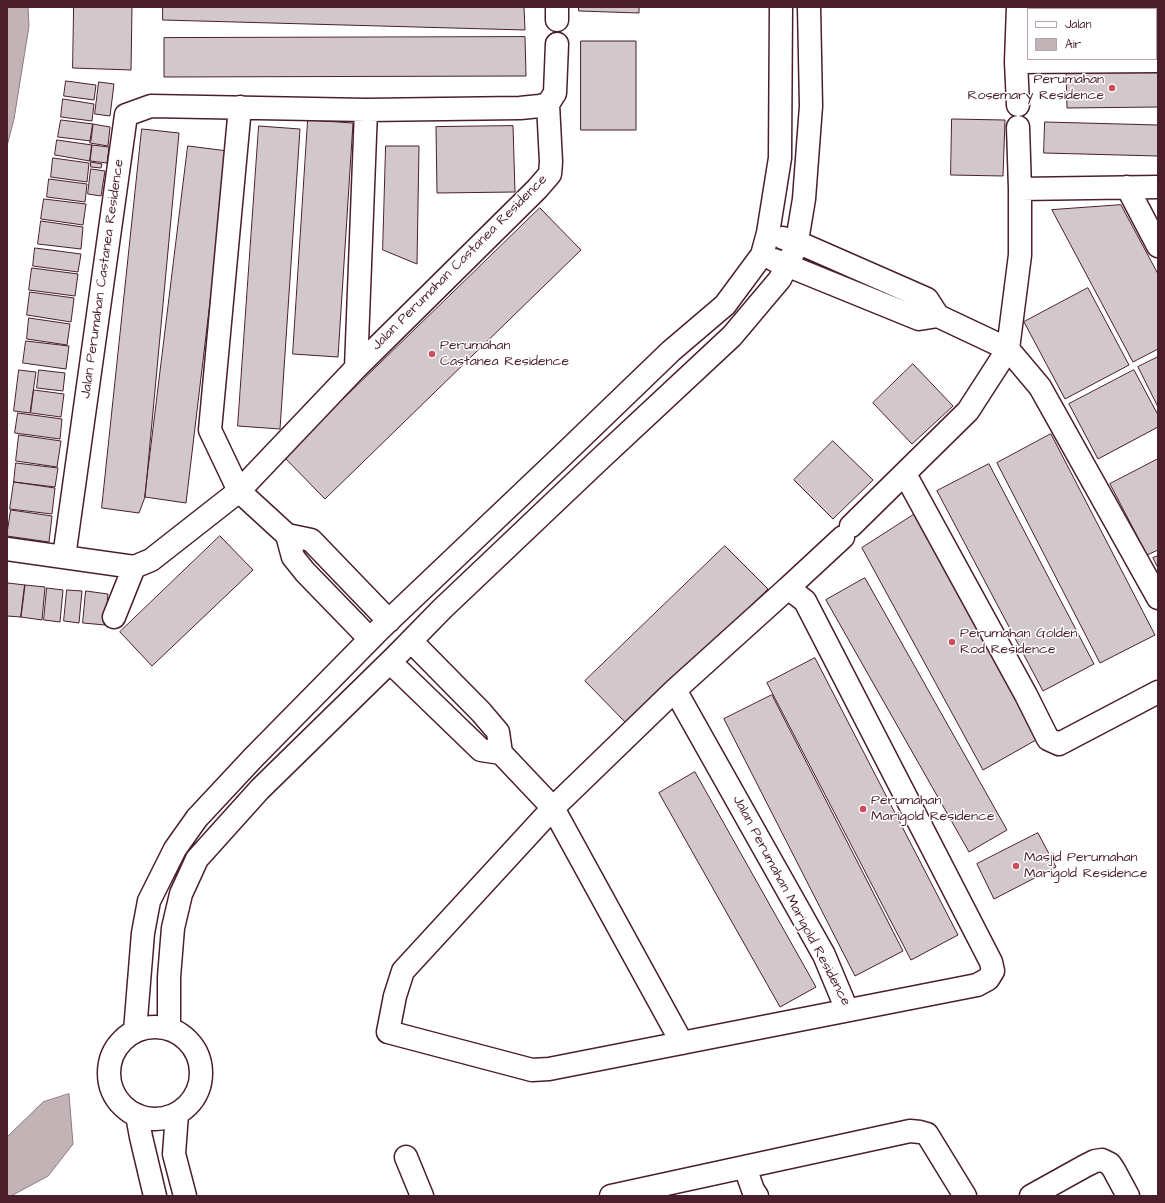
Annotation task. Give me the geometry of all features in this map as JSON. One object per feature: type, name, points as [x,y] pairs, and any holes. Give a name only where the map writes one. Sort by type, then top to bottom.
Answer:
[{"type":"street","points":[[135,1031],[143,933],[149,901],[175,849],[197,818],[252,758],[388,621],[559,460],[670,351],[725,304],[762,255],[768,233],[780,158],[781,7]]},
{"type":"street","points":[[169,1029],[169,977],[173,928],[181,894],[197,859],[260,789],[442,609],[732,336],[780,279],[796,247],[804,199],[811,106],[809,7]]},
{"type":"street","points":[[1018,7],[1016,62],[1018,105]]},
{"type":"street","name":"Jalan Perumahan Castanea Residence","points":[[134,567],[151,560],[239,491],[356,368],[537,190],[550,174],[551,162],[548,104],[555,93],[557,44]]},
{"type":"street","points":[[1016,62],[1158,61]]},
{"type":"street","name":"Jalan Perumahan Castanea Residence","points":[[64,557],[126,116],[151,106],[366,110],[520,108],[548,104]]},
{"type":"street","points":[[240,107],[210,430],[239,491],[287,535],[311,540],[388,621]]},
{"type":"street","name":"Jalan Perumahan Castanea Residence","points":[[356,368],[366,110]]},
{"type":"street","points":[[847,1010],[550,1069],[532,1070],[388,1032],[395,996],[403,971],[553,808],[675,690],[788,588],[968,411],[1008,349],[1020,255],[1018,127]]},
{"type":"street","points":[[1127,187],[1158,246]]},
{"type":"street","points":[[1020,189],[1158,187]]},
{"type":"street","points":[[768,233],[797,242],[927,299],[938,316],[1008,349],[1040,387],[1158,598]]},
{"type":"street","points":[[762,255],[919,319],[938,316]]},
{"type":"street","points":[[905,474],[1026,695],[1048,739],[1059,744],[1158,692]]},
{"type":"street","points":[[287,535],[293,557],[305,572],[370,639]]},
{"type":"street","points":[[7,549],[134,567],[114,617]]},
{"type":"street","name":"Jalan Perumahan Marigold Residence","points":[[675,690],[824,955],[847,1010],[976,984],[988,978],[993,971],[991,962],[805,601],[788,588]]},
{"type":"street","points":[[411,641],[481,712],[498,732],[502,754],[553,808],[682,1043]]},
{"type":"street","points":[[390,662],[481,750],[502,754]]},
{"type":"street","points":[[160,1026],[169,1029],[184,1036],[193,1046],[199,1057],[201,1083],[196,1095],[188,1105],[177,1114],[164,1118],[151,1119],[137,1115],[125,1108],[116,1097],[111,1085],[109,1072],[111,1060],[116,1048],[124,1038],[135,1031],[147,1027],[160,1026]]},
{"type":"street","points":[[177,1114],[174,1154],[185,1196]]},
{"type":"street","points":[[137,1115],[155,1196]]},
{"type":"street","points":[[611,1196],[910,1132],[927,1134],[964,1196]]},
{"type":"street","points":[[406,1158],[422,1196]]},
{"type":"street","points":[[1031,1196],[1085,1166],[1095,1161],[1102,1160],[1110,1164],[1128,1196]]},
{"type":"street","points":[[745,1167],[753,1190],[757,1196]]},
{"type":"water","points":[[7,7],[28,7],[29,26],[14,119],[7,146]]},
{"type":"water","points":[[69,1094],[73,1144],[48,1176],[11,1196],[7,1196],[7,1137],[43,1102]]},
{"type":"building","points":[[74,7],[132,7],[131,70],[73,68]]},
{"type":"building","points":[[163,7],[524,7],[525,30],[163,20]]},
{"type":"building","points":[[579,7],[639,7],[639,13],[579,11]]},
{"type":"building","points":[[1048,7],[1102,7],[1102,8]]},
{"type":"building","points":[[525,37],[526,76],[164,77],[164,38]]},
{"type":"building","points":[[581,41],[636,41],[636,130],[581,130]]},
{"type":"building","name":"Perumahan Rosemary Residence","points":[[1158,69],[1158,107],[1067,108],[1066,70]]},
{"type":"building","points":[[66,81],[96,85],[94,100],[64,96]]},
{"type":"building","points":[[99,82],[114,84],[110,116],[95,114]]},
{"type":"building","points":[[63,99],[94,104],[92,121],[61,117]]},
{"type":"building","name":"Perumahan Rosemary Residence","points":[[952,119],[1005,120],[1003,176],[951,175]]},
{"type":"building","points":[[61,120],[93,124],[91,141],[58,137]]},
{"type":"building","points":[[308,120],[353,123],[338,357],[293,354]]},
{"type":"building","points":[[1045,122],[1158,125],[1158,156],[1044,153]]},
{"type":"building","points":[[93,124],[110,127],[108,146],[90,143]]},
{"type":"building","points":[[259,126],[300,129],[280,429],[238,426]]},
{"type":"building","points":[[513,126],[515,192],[437,193],[436,127]]},
{"type":"building","points":[[142,129],[179,133],[145,497],[139,513],[102,508]]},
{"type":"building","points":[[57,140],[92,145],[90,161],[55,155]]},
{"type":"building","points":[[92,145],[109,147],[107,163],[90,161]]},
{"type":"building","points":[[188,146],[228,151],[186,503],[145,497]]},
{"type":"building","points":[[386,146],[419,146],[417,264],[383,250]]},
{"type":"building","points":[[53,158],[89,163],[87,182],[51,177]]},
{"type":"building","points":[[91,162],[102,164],[101,168],[91,167]]},
{"type":"building","points":[[91,169],[105,171],[101,196],[88,194]]},
{"type":"building","points":[[49,179],[87,184],[85,202],[47,197]]},
{"type":"building","points":[[44,199],[86,204],[83,225],[41,219]]},
{"type":"building","points":[[1121,205],[1158,274],[1158,349],[1133,362],[1052,210]]},
{"type":"building","name":"Perumahan Castanea Residence","points":[[540,208],[581,250],[325,499],[284,457]]},
{"type":"building","points":[[41,221],[83,227],[81,249],[38,244]]},
{"type":"building","points":[[35,248],[81,254],[78,272],[33,266]]},
{"type":"building","points":[[32,268],[78,274],[75,296],[29,290]]},
{"type":"building","points":[[1088,288],[1129,365],[1065,399],[1024,322]]},
{"type":"building","points":[[30,292],[74,298],[71,322],[27,315]]},
{"type":"building","points":[[29,318],[70,324],[67,345],[27,339]]},
{"type":"building","points":[[26,341],[69,346],[66,369],[23,363]]},
{"type":"building","points":[[1158,357],[1158,407],[1138,367]]},
{"type":"building","points":[[913,364],[953,406],[912,444],[873,403]]},
{"type":"building","points":[[19,370],[36,372],[30,413],[14,411]]},
{"type":"building","points":[[39,370],[65,373],[63,391],[37,388]]},
{"type":"building","points":[[1134,370],[1158,415],[1158,427],[1098,459],[1069,404]]},
{"type":"building","points":[[34,390],[64,394],[61,417],[31,413]]},
{"type":"building","points":[[18,413],[62,419],[60,439],[15,433]]},
{"type":"building","name":"Perumahan Golden Rod Residence","points":[[1051,434],[1155,635],[1100,663],[997,463]]},
{"type":"building","points":[[19,435],[61,441],[57,467],[16,461]]},
{"type":"building","points":[[833,441],[873,480],[833,519],[794,480]]},
{"type":"building","points":[[1158,459],[1158,550],[1147,555],[1110,484]]},
{"type":"building","points":[[16,463],[58,468],[55,487],[14,482]]},
{"type":"building","name":"Perumahan Golden Rod Residence","points":[[989,464],[1094,664],[1043,691],[937,491]]},
{"type":"building","points":[[14,482],[55,488],[52,514],[10,509]]},
{"type":"building","points":[[11,510],[52,516],[49,542],[7,536]]},
{"type":"building","name":"Perumahan Golden Rod Residence","points":[[918,512],[1043,736],[983,770],[862,548]]},
{"type":"building","points":[[220,536],[253,570],[152,666],[120,632]]},
{"type":"building","points":[[725,546],[768,589],[628,725],[585,681]]},
{"type":"building","points":[[1158,556],[1158,568],[1153,558]]},
{"type":"building","name":"Perumahan Marigold Residence","points":[[865,578],[1007,830],[969,852],[826,600]]},
{"type":"building","points":[[8,583],[25,585],[21,617],[7,616]]},
{"type":"building","points":[[25,585],[45,587],[42,620],[21,617]]},
{"type":"building","points":[[47,588],[63,590],[60,622],[44,620]]},
{"type":"building","points":[[67,590],[82,591],[79,623],[64,621]]},
{"type":"building","points":[[86,591],[108,594],[105,625],[83,623]]},
{"type":"building","name":"Perumahan Marigold Residence","points":[[815,658],[958,935],[911,960],[767,683]]},
{"type":"building","name":"Perumahan Marigold Residence","points":[[772,695],[903,951],[855,976],[724,719]]},
{"type":"building","points":[[695,772],[816,987],[780,1007],[659,793]]},
{"type":"building","name":"Masjid Perumahan Marigold Residence","points":[[1038,833],[1056,867],[994,899],[977,864]]},
{"type":"place","name":"Perumahan Rosemary Residence","points":[[1112,88]]},
{"type":"place","name":"Perumahan Castanea Residence","points":[[432,354]]},
{"type":"place","name":"Perumahan Golden Rod Residence","points":[[952,642]]},
{"type":"place","name":"Perumahan Marigold Residence","points":[[863,809]]},
{"type":"place","name":"Masjid Perumahan Marigold Residence","points":[[1016,866]]}]
